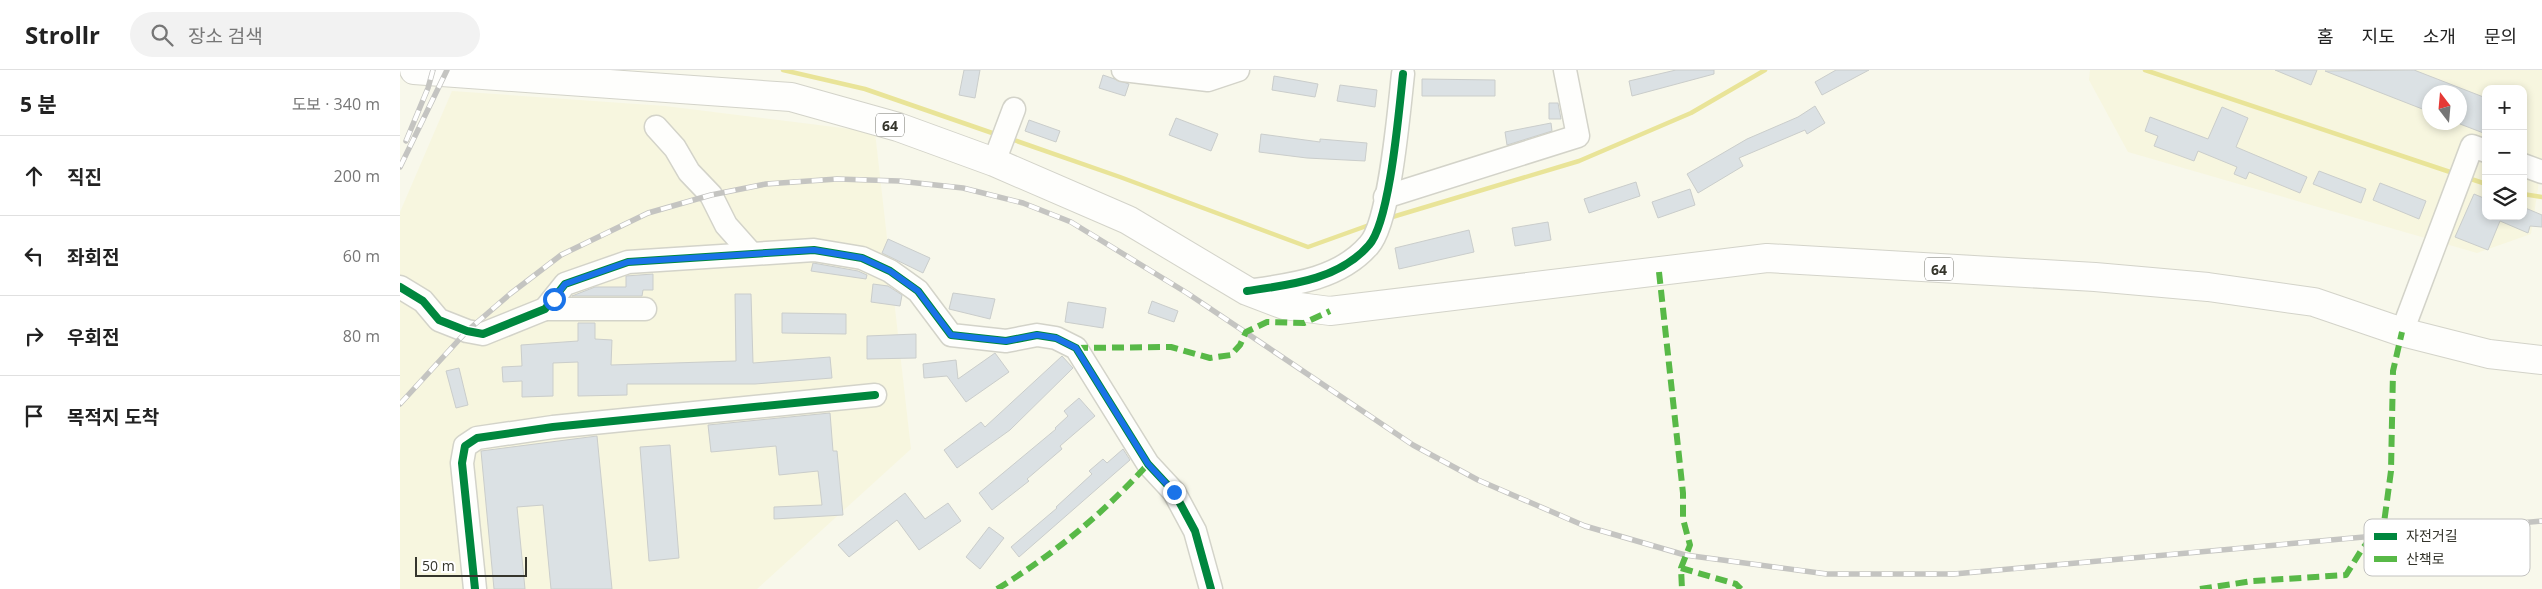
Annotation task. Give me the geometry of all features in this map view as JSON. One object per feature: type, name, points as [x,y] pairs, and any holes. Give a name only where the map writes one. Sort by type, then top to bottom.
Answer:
[{"type":"main road","name":"64","points":[[414,70],[545,74],[791,97],[898,127],[1000,148],[1128,220],[1247,291],[1284,305],[1330,311],[1767,258],[2095,277],[2208,287],[2314,302],[2402,332],[2489,354],[2542,360]]},
{"type":"street","points":[[1123,70],[1208,80],[1238,70]]},
{"type":"street","points":[[1385,197],[1578,136],[1565,70]]},
{"type":"street","points":[[1247,291],[1294,284],[1326,274],[1352,260],[1370,244],[1390,178],[1403,74]]},
{"type":"street","points":[[1000,148],[1014,109]]},
{"type":"street","points":[[656,128],[675,148],[689,172],[711,195],[726,225],[750,252]]},
{"type":"street","points":[[2402,332],[2472,146],[2482,150]]},
{"type":"street","points":[[2527,166],[2542,172]]},
{"type":"street","points":[[546,309],[565,284],[628,262],[750,252],[814,250],[862,258],[890,271],[918,291],[951,335],[1006,341],[1037,335],[1056,338],[1076,348],[1148,464],[1174,492],[1195,531],[1210,589]]},
{"type":"street","points":[[400,286],[423,300],[438,320],[467,331],[482,334],[546,309],[645,309]]},
{"type":"street","points":[[475,589],[462,463],[465,446],[477,438],[553,427],[875,395]]},
{"type":"shaded area","points":[[2090,70],[2542,70],[2542,162],[2531,234],[2477,253],[2128,152],[2089,80]]},
{"type":"shaded area","points":[[452,91],[665,106],[875,132],[911,449],[757,589],[400,589],[400,212]]},
{"type":"building","points":[[964,70],[980,70],[975,98],[959,95]]},
{"type":"building","points":[[1676,70],[1714,70],[1714,74],[1632,96],[1629,81]]},
{"type":"building","points":[[1836,70],[1869,70],[1822,95],[1815,82]]},
{"type":"building","points":[[2275,70],[2317,70],[2311,85]]},
{"type":"building","points":[[2414,70],[2453,85],[2422,85],[2422,109],[2325,71]]},
{"type":"building","points":[[1103,75],[1129,84],[1125,96],[1099,88]]},
{"type":"building","points":[[1274,76],[1318,84],[1315,97],[1272,90]]},
{"type":"building","points":[[1422,79],[1495,80],[1495,96],[1422,96]]},
{"type":"building","points":[[1340,85],[1377,90],[1375,107],[1337,101]]},
{"type":"building","points":[[2467,91],[2482,96],[2482,132],[2467,127]]},
{"type":"building","points":[[1549,103],[1558,103],[1561,119],[1549,119]]},
{"type":"building","points":[[1815,106],[1825,123],[1807,134],[1805,130],[1739,158],[1743,166],[1698,193],[1687,174],[1747,139],[1798,117]]},
{"type":"building","points":[[2222,107],[2248,118],[2236,147],[2307,177],[2300,193],[2249,172],[2246,179],[2234,174],[2237,167],[2198,151],[2194,161],[2154,146],[2158,136],[2145,131],[2150,117],[2208,139]]},
{"type":"building","points":[[1176,118],[1218,134],[1211,151],[1169,135]]},
{"type":"building","points":[[1029,120],[1060,131],[1056,142],[1025,131]]},
{"type":"building","points":[[1551,123],[1552,131],[1507,145],[1505,132]]},
{"type":"building","points":[[1261,134],[1320,142],[1320,139],[1367,143],[1365,161],[1307,158],[1259,152]]},
{"type":"building","points":[[2319,171],[2366,189],[2361,203],[2313,184]]},
{"type":"building","points":[[1636,182],[1640,196],[1589,213],[1584,199]]},
{"type":"building","points":[[2380,183],[2426,201],[2419,219],[2373,200]]},
{"type":"building","points":[[1690,189],[1695,205],[1658,218],[1652,202]]},
{"type":"building","points":[[2474,194],[2482,197],[2482,220],[2527,220],[2527,209],[2542,215],[2542,227],[2530,226],[2528,233],[2500,221],[2488,250],[2455,237]]},
{"type":"building","points":[[1548,222],[1551,240],[1515,246],[1512,228]]},
{"type":"building","points":[[1469,230],[1474,252],[1399,269],[1395,248]]},
{"type":"building","points":[[888,239],[930,258],[923,273],[882,253]]},
{"type":"building","points":[[813,263],[858,271],[867,275],[866,279],[811,271]]},
{"type":"building","points":[[653,274],[653,290],[643,290],[642,296],[572,296],[595,287],[626,287],[626,276]]},
{"type":"building","points":[[873,284],[888,286],[902,295],[900,306],[871,302]]},
{"type":"building","points":[[953,293],[995,299],[990,319],[949,309]]},
{"type":"building","points":[[735,294],[751,294],[753,363],[830,357],[832,378],[755,384],[627,384],[627,395],[578,396],[578,362],[553,363],[553,396],[522,397],[522,381],[503,382],[502,367],[522,366],[521,345],[578,341],[578,323],[595,323],[595,339],[612,340],[611,365],[736,361]]},
{"type":"building","points":[[1152,301],[1178,311],[1174,322],[1148,313]]},
{"type":"building","points":[[1068,302],[1106,308],[1103,328],[1065,322]]},
{"type":"building","points":[[782,313],[846,314],[846,334],[782,333]]},
{"type":"building","points":[[916,334],[916,358],[867,359],[867,336]]},
{"type":"building","points":[[995,353],[1009,372],[966,402],[947,376],[924,378],[923,364],[956,360],[958,379]]},
{"type":"building","points":[[1062,356],[1073,368],[1010,430],[957,468],[944,450],[981,422],[985,427]]},
{"type":"building","points":[[459,368],[468,405],[456,408],[446,371]]},
{"type":"building","points":[[1079,398],[1095,416],[1060,446],[1062,449],[1027,479],[1029,481],[992,510],[979,493],[1056,429],[1068,416],[1064,411]]},
{"type":"building","points":[[830,413],[833,451],[837,451],[843,515],[774,519],[774,507],[822,505],[818,471],[779,475],[776,446],[711,452],[708,425]]},
{"type":"building","points":[[597,436],[612,589],[551,589],[543,505],[517,507],[525,589],[494,589],[481,451]]},
{"type":"building","points":[[670,445],[679,558],[649,561],[640,447]]},
{"type":"building","points":[[1123,449],[1130,460],[1019,557],[1011,547],[1057,508],[1092,474],[1089,471],[1103,459],[1107,463]]},
{"type":"building","points":[[905,493],[925,519],[948,503],[961,521],[919,550],[897,520],[849,557],[838,545]]},
{"type":"building","points":[[989,527],[1004,538],[980,569],[966,557]]},
{"type":"waterway","points":[[783,70],[865,89],[998,135]]},
{"type":"waterway","points":[[1389,218],[1579,161],[1691,113],[1765,70]]},
{"type":"waterway","points":[[2145,70],[2456,174]]},
{"type":"waterway","points":[[1011,139],[1120,177],[1308,247],[1372,224]]},
{"type":"waterway","points":[[2468,178],[2482,183]]},
{"type":"waterway","points":[[2527,195],[2542,197]]},
{"type":"railway","points":[[406,141],[428,88],[433,70]]},
{"type":"railway","points":[[400,167],[447,70]]},
{"type":"railway","points":[[400,404],[467,331],[510,294],[561,255],[648,213],[711,195],[766,184],[837,179],[899,181],[963,188],[1023,203],[1071,222],[1187,293],[1413,445],[1478,480],[1585,526],[1685,555],[1827,574],[1954,574],[2364,537]]},
{"type":"railway","points":[[2530,522],[2542,521]]},
{"type":"marked path","points":[[1659,272],[1683,493],[1683,519],[1690,545],[1681,568],[1682,589]]},
{"type":"marked path","points":[[1076,348],[1171,347],[1210,358],[1231,355],[1240,345],[1246,332],[1267,322],[1304,323],[1330,311]]},
{"type":"marked path","points":[[2385,519],[2391,471],[2393,371],[2402,332]]},
{"type":"marked path","points":[[997,589],[1038,562],[1077,532],[1114,499],[1148,464]]},
{"type":"marked path","points":[[2200,589],[2253,581],[2346,575],[2364,547]]},
{"type":"marked path","points":[[1681,568],[1736,584],[1741,589]]},
{"type":"cycle path","points":[[1247,291],[1313,279],[1343,266],[1357,257],[1369,245],[1383,214],[1388,190],[1403,74]]},
{"type":"cycle path","points":[[400,287],[423,301],[439,320],[467,331],[483,334],[545,309],[565,284],[628,262],[814,250],[862,258],[890,271],[918,291],[951,335],[1006,341],[1037,335],[1056,338],[1076,348],[1148,464],[1174,492],[1195,531],[1211,589]]},
{"type":"cycle path","points":[[475,589],[462,463],[465,446],[477,438],[553,427],[875,395]]},
{"type":"route","points":[[554,299],[565,284],[628,262],[750,252],[814,250],[862,258],[890,271],[918,291],[951,335],[1006,341],[1037,335],[1056,338],[1076,348],[1148,464],[1174,492]]}]
